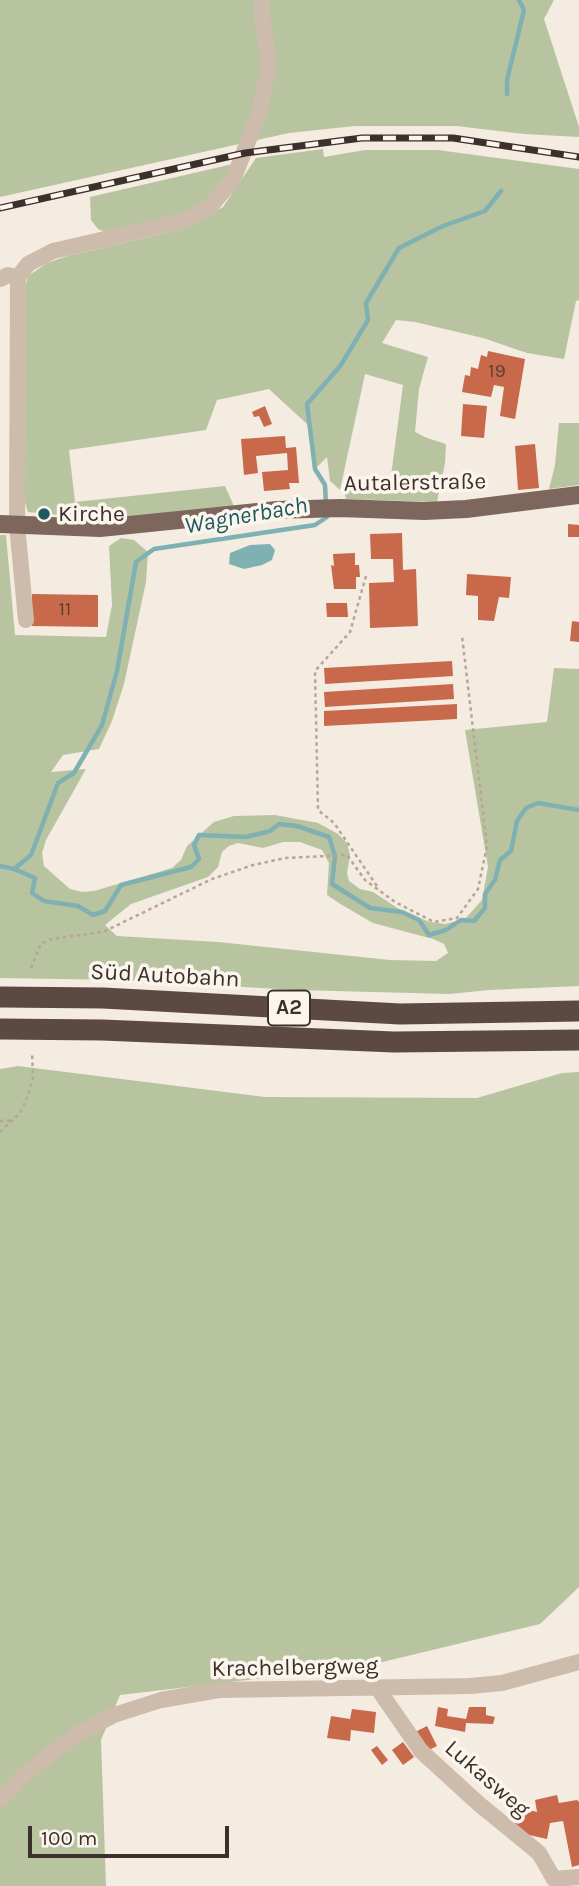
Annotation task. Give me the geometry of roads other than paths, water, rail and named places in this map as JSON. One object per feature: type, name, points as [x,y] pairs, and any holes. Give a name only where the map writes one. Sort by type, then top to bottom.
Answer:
[{"type":"highway","name":"Süd Autobahn","points":[[0,997],[103,998],[400,1014],[579,1011]]},
{"type":"highway","name":"A2","points":[[0,1029],[102,1030],[394,1042],[579,1040]]},
{"type":"main road","name":"Autalerstraße","points":[[9,524],[100,528],[314,508],[424,512],[579,495]]},
{"type":"street","points":[[26,620],[9,524],[18,277],[28,264],[53,251],[183,221],[209,208],[233,180],[260,111],[269,64],[262,0]]},
{"type":"street","points":[[0,279],[8,275],[18,277]]},
{"type":"street","points":[[0,340],[17,340]]},
{"type":"street","name":"Krachelbergweg","points":[[0,1800],[25,1774],[74,1736],[114,1715],[161,1700],[219,1690],[378,1689],[502,1683],[579,1662]]},
{"type":"street","name":"Lukasweg","points":[[378,1689],[421,1751],[479,1804],[539,1853],[554,1879],[579,1877]]},
{"type":"water","points":[[270,544],[275,550],[272,560],[262,565],[244,569],[229,564],[230,553],[250,545]]},
{"type":"waterway","name":"Wagnerbach","points":[[507,94],[507,80],[524,10],[519,0]]},
{"type":"waterway","name":"Wagnerbach","points":[[326,506],[325,485],[315,469],[307,404],[341,365],[368,320],[366,303],[399,248],[443,226],[485,211],[501,191]]},
{"type":"waterway","name":"Wagnerbach","points":[[14,869],[31,855],[58,783],[74,773],[102,725],[117,671],[136,562],[154,549],[315,525],[327,517],[327,514]]},
{"type":"waterway","points":[[0,866],[35,878],[32,893],[44,901],[78,906],[93,915],[105,911],[121,885],[191,867],[199,859],[194,845],[199,835],[246,837],[270,831],[279,824],[297,826],[329,837],[335,856],[332,884],[370,908],[402,912],[419,920],[429,935],[446,930],[461,920],[474,921],[485,908],[485,894],[495,880],[500,860],[511,851],[517,821],[526,808],[538,803],[579,810]]},
{"type":"railway","points":[[0,208],[245,153],[362,138],[453,138],[579,157]]},
{"type":"place","name":"Kirche","points":[[44,514]]}]
